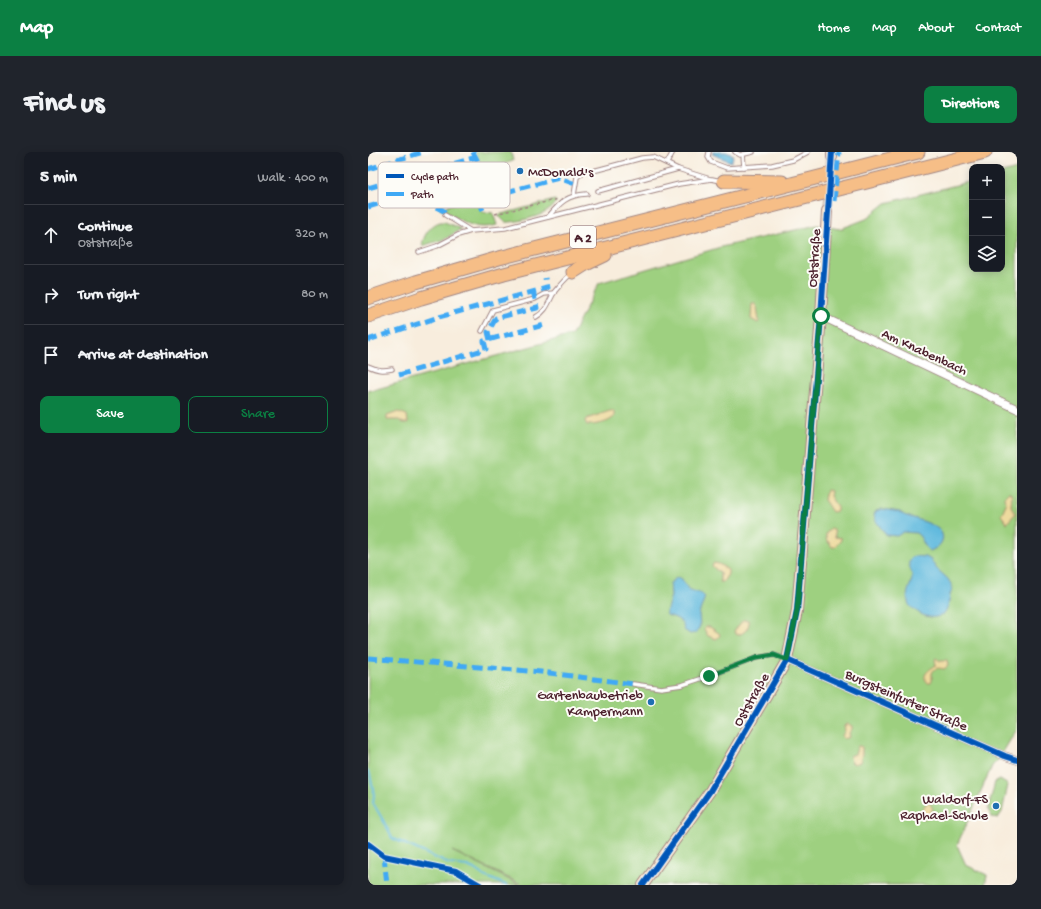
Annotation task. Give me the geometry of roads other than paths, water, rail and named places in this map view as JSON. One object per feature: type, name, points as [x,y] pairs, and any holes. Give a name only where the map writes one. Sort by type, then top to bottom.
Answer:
[{"type":"highway","name":"A 2","points":[[368,298],[416,282],[499,258],[918,152]]},
{"type":"highway","name":"A 2","points":[[368,316],[421,298],[504,274],[985,152]]},
{"type":"highway","points":[[718,180],[800,182]]},
{"type":"highway","points":[[573,272],[584,265],[636,241]]},
{"type":"street","name":"Oststraße","points":[[643,885],[710,791],[787,660],[797,611],[821,316],[827,211]]},
{"type":"street","name":"Am Knabenbach","points":[[821,316],[1017,409]]},
{"type":"street","name":"Burgsteinfurter Straße","points":[[787,660],[1017,760]]},
{"type":"lane","points":[[667,163],[673,152]]},
{"type":"lane","points":[[709,152],[708,157],[711,162],[727,168],[779,164],[792,160],[808,152]]},
{"type":"lane","points":[[735,152],[740,155],[753,152]]},
{"type":"lane","points":[[743,154],[744,167]]},
{"type":"lane","points":[[593,171],[642,158],[652,157],[678,169],[718,180]]},
{"type":"lane","points":[[598,191],[678,169]]},
{"type":"lane","points":[[574,195],[576,177],[581,174]]},
{"type":"lane","points":[[419,252],[471,231],[505,228],[679,184],[718,180]]},
{"type":"lane","points":[[547,218],[560,203],[574,195],[586,194]]},
{"type":"lane","points":[[445,215],[471,231]]},
{"type":"lane","points":[[536,317],[543,313],[554,293],[565,279],[573,272]]},
{"type":"lane","points":[[482,331],[493,310],[535,299],[544,294],[554,293]]},
{"type":"lane","points":[[368,366],[384,371],[392,369]]},
{"type":"lane","points":[[633,684],[661,688],[682,685],[756,658],[774,655],[787,660]]},
{"type":"water","points":[[713,152],[726,152],[734,155],[731,162],[712,154]]},
{"type":"water","points":[[882,509],[900,512],[935,527],[942,535],[941,543],[930,551],[916,533],[903,532],[897,536],[886,535],[876,521],[874,515],[876,511]]},
{"type":"water","points":[[914,556],[926,557],[931,560],[936,568],[948,579],[952,586],[948,607],[939,616],[931,617],[923,615],[912,608],[909,604],[907,595],[912,575],[909,561]]},
{"type":"water","points":[[678,577],[682,579],[688,589],[702,594],[705,597],[699,614],[700,626],[696,633],[690,634],[684,630],[681,621],[667,615],[666,612],[671,596],[670,584]]},
{"type":"waterway","points":[[368,771],[370,774],[374,795],[373,803],[392,838],[449,864],[467,866],[484,876],[506,885]]},
{"type":"tunnel","points":[[827,211],[832,157]]},
{"type":"place","name":"McDonald's","points":[[520,171]]},
{"type":"place","name":"Gartenbaubetrieb Kampermann","points":[[651,702]]},
{"type":"place","name":"Waldorf-FS Raphael-Schule","points":[[996,806]]}]
